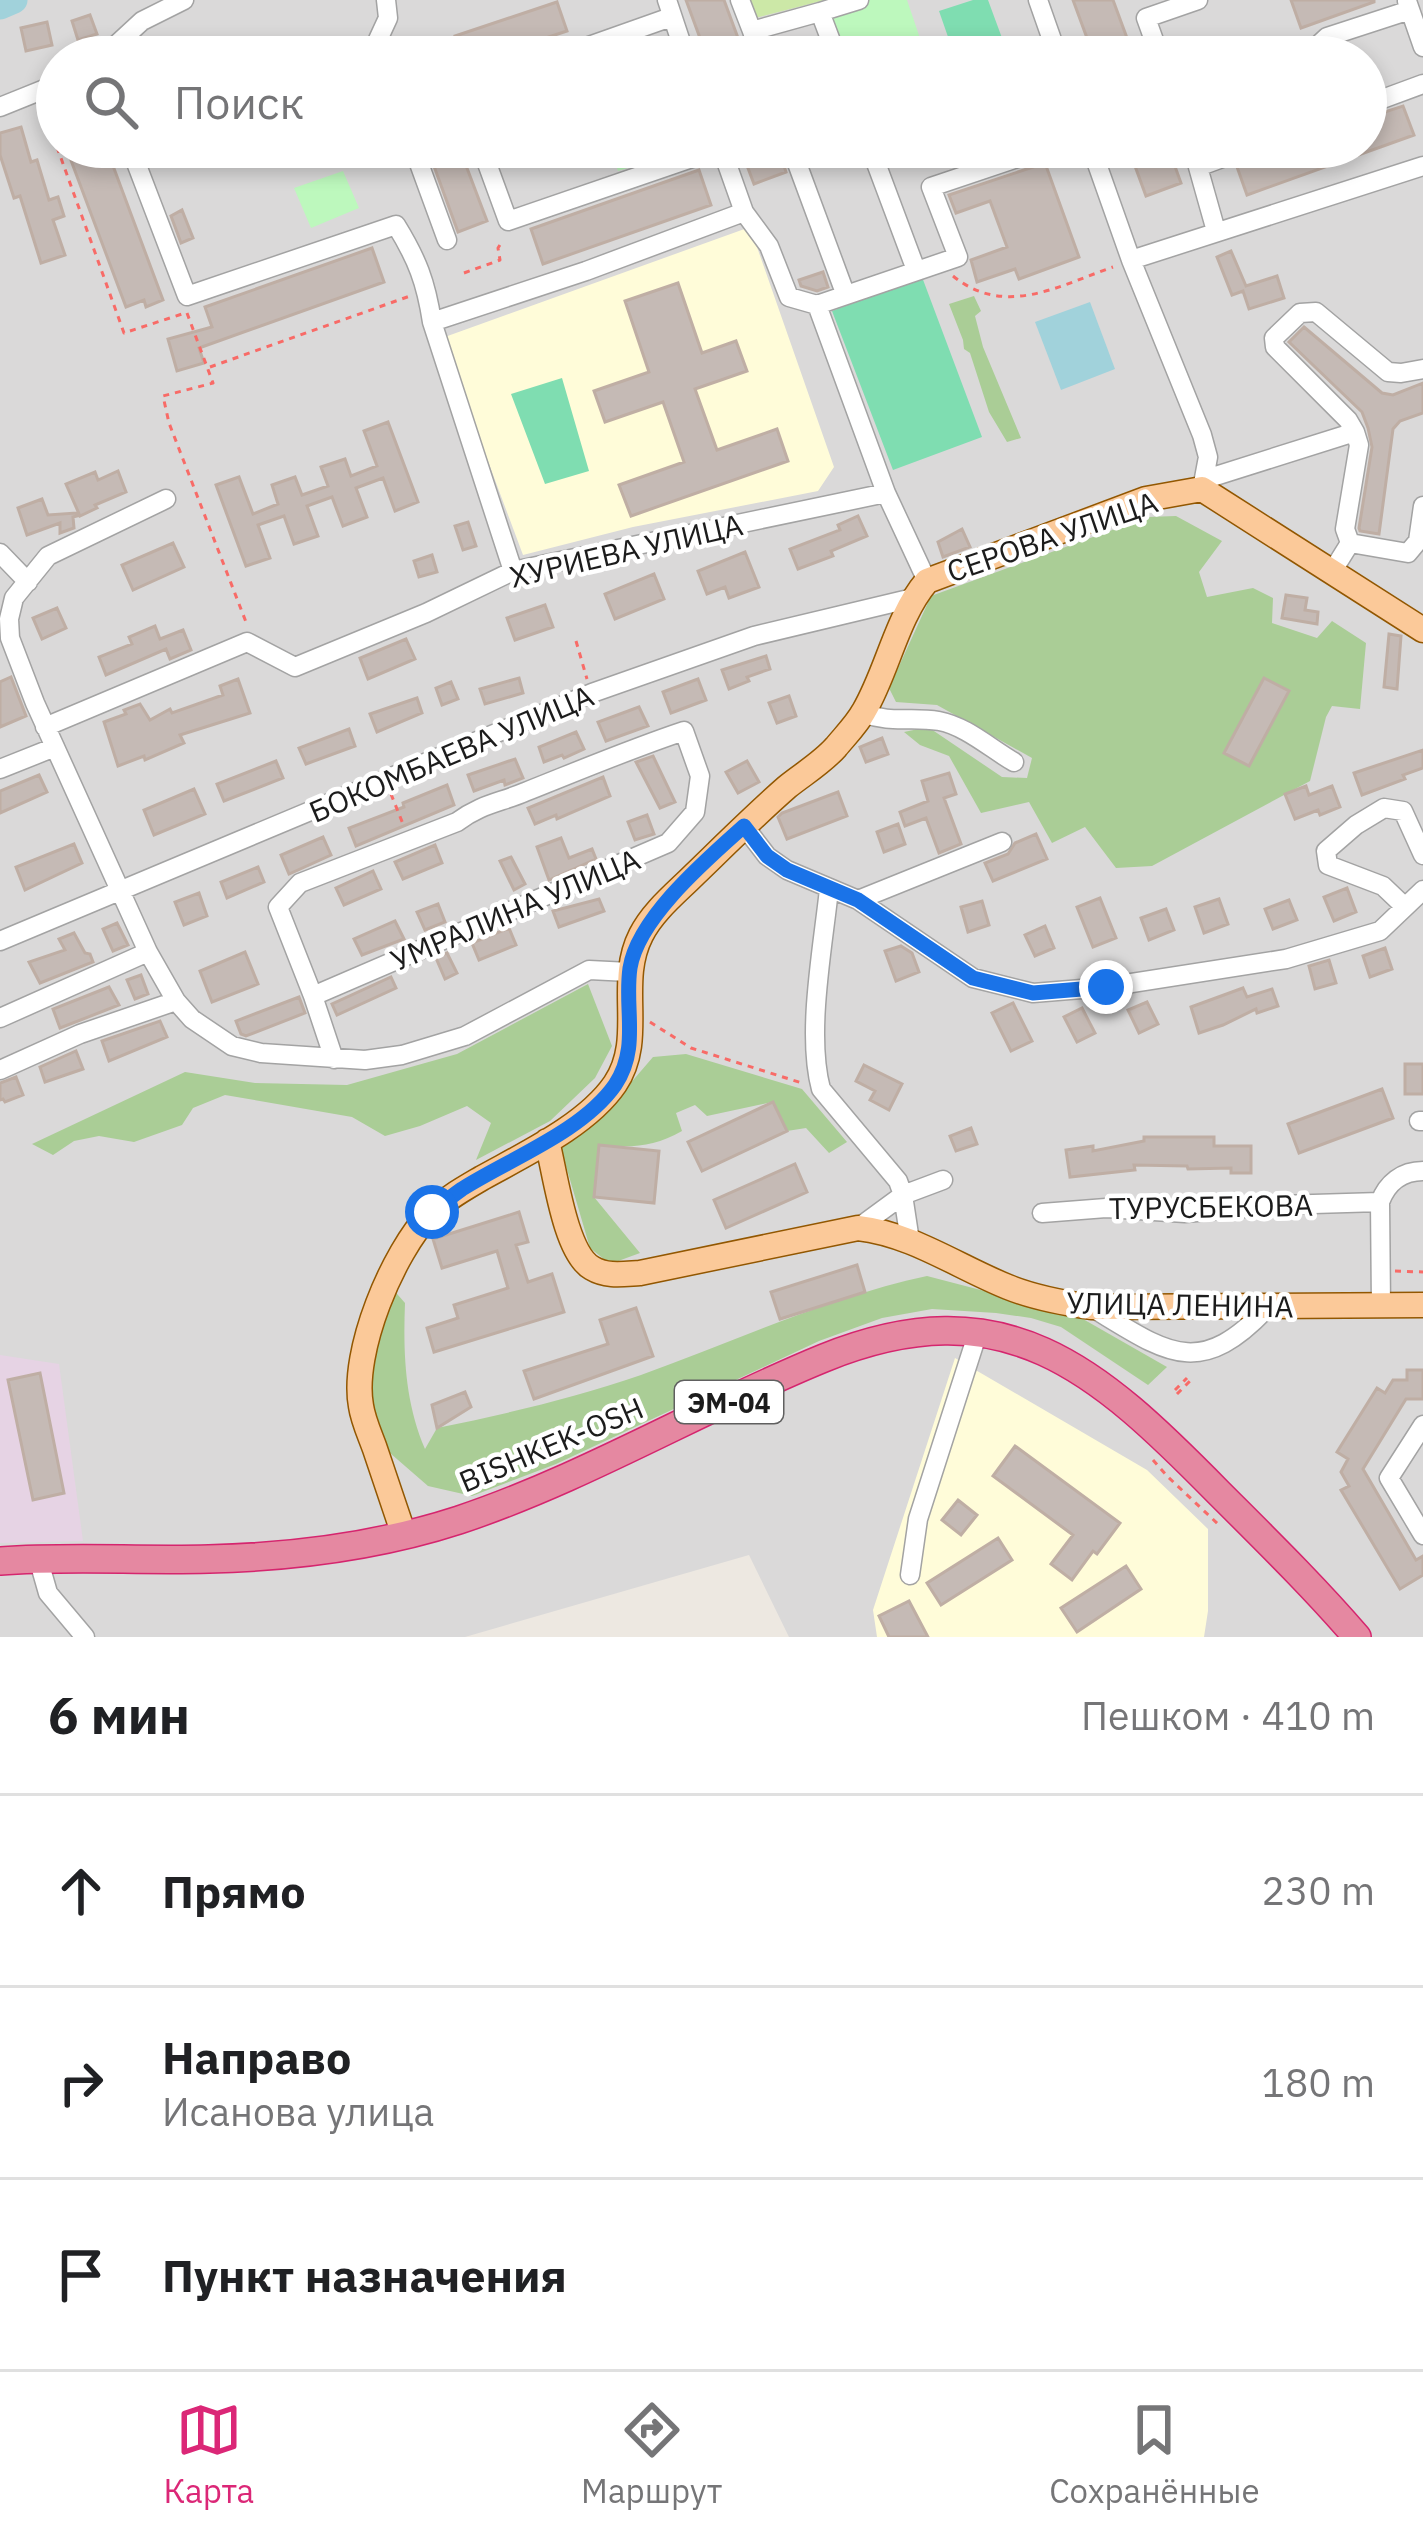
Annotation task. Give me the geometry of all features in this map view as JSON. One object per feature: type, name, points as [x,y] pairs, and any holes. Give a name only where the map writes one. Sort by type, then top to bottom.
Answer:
[{"type":"highway","name":"BISHKEK-OSH","points":[[0,1561],[285,1555],[404,1535],[524,1495],[826,1357],[936,1329],[978,1331],[1023,1342],[1063,1360],[1137,1413],[1357,1637]]},
{"type":"main road","points":[[1204,484],[1423,630]]},
{"type":"main road","name":"СЕРОВА УЛИЦА","points":[[920,590],[1146,499],[1204,484]]},
{"type":"main road","points":[[404,1535],[361,1406],[360,1382],[373,1316],[388,1279],[432,1212],[462,1189],[547,1141],[595,1107],[614,1086],[630,1048],[629,972],[643,931],[744,826],[832,752],[863,713],[920,590]]},
{"type":"main road","name":"УЛИЦА ЛЕНИНА","points":[[547,1141],[574,1249],[588,1267],[609,1274],[640,1274],[858,1228],[910,1241],[1010,1288],[1053,1302],[1091,1307],[1423,1305]]},
{"type":"street","points":[[126,36],[142,21],[184,0]]},
{"type":"street","points":[[383,36],[386,0]]},
{"type":"street","points":[[740,0],[754,36]]},
{"type":"street","points":[[752,31],[859,0]]},
{"type":"street","points":[[1038,0],[1051,36]]},
{"type":"street","points":[[1152,36],[1146,18],[1198,0]]},
{"type":"street","points":[[1330,36],[1408,5],[1423,47]]},
{"type":"street","points":[[607,36],[669,9]]},
{"type":"street","points":[[820,12],[829,36]]},
{"type":"street","points":[[1387,97],[1423,84]]},
{"type":"street","points":[[0,107],[36,92]]},
{"type":"street","points":[[1131,260],[1423,166]]},
{"type":"street","points":[[138,168],[187,296],[396,225],[414,254],[428,293],[432,322],[513,571]]},
{"type":"street","points":[[421,168],[447,240]]},
{"type":"street","points":[[489,168],[508,221],[663,168]]},
{"type":"street","points":[[728,168],[744,212],[769,247],[789,297],[817,304],[958,257],[931,188],[989,168]]},
{"type":"street","points":[[799,168],[845,293]]},
{"type":"street","points":[[878,168],[916,270]]},
{"type":"street","points":[[1098,168],[1202,435],[1208,457],[1204,484],[1355,432]]},
{"type":"street","points":[[1198,168],[1216,231]]},
{"type":"street","points":[[432,322],[744,212]]},
{"type":"street","name":"СЕРОВА УЛИЦА","points":[[817,304],[920,590]]},
{"type":"street","points":[[1350,543],[1345,530],[1359,445],[1355,432],[1275,347],[1274,338],[1300,313],[1316,312],[1388,372],[1423,369]]},
{"type":"street","name":"ХУРИЕВА УЛИЦА","points":[[247,642],[295,667],[513,571],[886,493]]},
{"type":"street","points":[[166,499],[48,556],[14,598],[9,619],[10,638],[45,727],[148,952],[192,1019],[232,1046],[261,1053],[365,1060],[465,1036],[589,970],[629,972]]},
{"type":"street","points":[[1350,543],[1408,553],[1418,541],[1423,506]]},
{"type":"street","points":[[1332,572],[1350,543]]},
{"type":"street","points":[[0,553],[28,582]]},
{"type":"street","name":"БОКОМБАЕВА УЛИЦА","points":[[0,941],[592,693],[754,636],[920,590]]},
{"type":"street","points":[[45,727],[247,642]]},
{"type":"street","points":[[863,713],[885,721],[945,722],[1014,762]]},
{"type":"street","name":"УМРАЛИНА УЛИЦА","points":[[313,995],[668,843],[695,812],[700,776],[684,731],[507,800],[477,807],[457,822],[409,840]]},
{"type":"street","points":[[0,769],[55,747]]},
{"type":"street","points":[[1405,907],[1383,886],[1328,866],[1326,851],[1355,824],[1384,808],[1403,811],[1423,855]]},
{"type":"street","points":[[744,826],[767,856],[787,870],[858,900],[973,978],[1033,993],[1106,987],[1286,959],[1380,931],[1423,890]]},
{"type":"street","points":[[334,1059],[278,907],[300,884],[409,840]]},
{"type":"street","points":[[858,900],[1002,842]]},
{"type":"street","points":[[829,890],[816,1071],[821,1089],[898,1180],[910,1241]]},
{"type":"street","points":[[0,1018],[148,952]]},
{"type":"street","points":[[0,1070],[80,1034],[176,1001]]},
{"type":"street","points":[[1381,1306],[1380,1202],[1385,1188],[1409,1171],[1423,1171]]},
{"type":"street","points":[[858,1228],[903,1195],[943,1180]]},
{"type":"street","name":"ТУРУСБЕКОВА","points":[[1042,1213],[1106,1208],[1186,1213],[1380,1202]]},
{"type":"street","points":[[1091,1307],[1164,1349],[1200,1354],[1226,1345],[1267,1308]]},
{"type":"street","points":[[910,1575],[919,1519],[978,1331]]},
{"type":"street","points":[[1423,1425],[1390,1478],[1423,1535]]},
{"type":"street","points":[[38,1558],[48,1593],[85,1637]]},
{"type":"path","points":[[65,168],[124,333],[187,312],[213,383],[163,396],[169,423],[246,617],[247,642]]},
{"type":"path","points":[[464,273],[500,260],[498,248],[508,221]]},
{"type":"path","points":[[916,270],[945,270],[963,284],[1010,299],[1028,297],[1131,260]]},
{"type":"path","points":[[208,368],[400,298],[428,293]]},
{"type":"path","points":[[576,640],[592,693]]},
{"type":"path","points":[[386,781],[409,840]]},
{"type":"path","points":[[641,1016],[691,1048],[821,1089]]},
{"type":"path","points":[[1381,1271],[1423,1272]]},
{"type":"path","points":[[1176,1392],[1188,1380]]},
{"type":"shaded area","points":[[0,0],[1423,0],[1423,1637],[789,1637],[749,1555],[465,1637],[0,1637]]},
{"type":"shaded area","points":[[750,227],[834,467],[818,491],[633,527],[523,555],[442,338]]},
{"type":"shaded area","points":[[0,1355],[59,1364],[83,1541],[0,1543]]},
{"type":"shaded area","points":[[955,1358],[1147,1470],[1208,1529],[1204,1637],[877,1637],[873,1610]]},
{"type":"green space","points":[[750,0],[825,0],[755,18]]},
{"type":"green space","points":[[867,0],[907,0],[919,36],[840,36],[829,11]]},
{"type":"green space","points":[[988,0],[1001,36],[948,36],[939,11]]},
{"type":"green space","points":[[343,171],[359,208],[311,228],[294,188]]},
{"type":"green space","points":[[922,277],[982,437],[893,470],[832,311]]},
{"type":"green space","points":[[974,296],[981,311],[975,316],[983,347],[1021,438],[1007,442],[989,412],[949,304]]},
{"type":"green space","points":[[562,378],[589,471],[545,484],[511,394]]},
{"type":"green space","points":[[1176,516],[1222,541],[1199,572],[1207,597],[1253,588],[1273,598],[1272,623],[1317,638],[1332,621],[1366,643],[1360,709],[1332,706],[1310,781],[1152,866],[1116,868],[1085,827],[1052,843],[1029,802],[981,813],[949,756],[920,745],[904,732],[928,727],[1002,777],[1027,778],[1032,758],[937,705],[896,702],[889,688],[931,596],[1148,517]]},
{"type":"green space","points":[[588,984],[612,1046],[595,1078],[550,1121],[476,1160],[491,1123],[467,1106],[385,1136],[352,1117],[225,1095],[193,1108],[182,1125],[134,1142],[99,1136],[74,1141],[53,1155],[32,1144],[185,1072],[255,1083],[347,1085],[457,1054]]},
{"type":"green space","points":[[686,1054],[802,1089],[847,1142],[829,1153],[806,1128],[787,1131],[772,1102],[707,1116],[695,1105],[676,1113],[682,1131],[672,1136],[642,1145],[600,1145],[594,1197],[640,1253],[610,1264],[590,1248],[561,1149],[604,1114],[653,1057]]},
{"type":"green space","points":[[927,1276],[1076,1315],[1167,1367],[1148,1385],[1061,1327],[1031,1318],[932,1309],[882,1318],[819,1341],[556,1464],[472,1496],[428,1486],[390,1453],[366,1386],[391,1287],[405,1303],[407,1378],[425,1449],[437,1428],[616,1383],[818,1308]]},
{"type":"water","points":[[1090,302],[1115,369],[1061,390],[1035,322]]},
{"type":"building","points":[[686,0],[724,0],[737,36],[699,36]]},
{"type":"building","points":[[1073,0],[1113,0],[1126,36],[1086,36]]},
{"type":"building","points":[[1291,0],[1374,0],[1374,2],[1301,28]]},
{"type":"building","points":[[557,2],[567,31],[552,36],[455,36]]},
{"type":"building","points":[[90,15],[97,34],[77,36],[72,21]]},
{"type":"building","points":[[47,22],[50,36],[36,36],[36,49],[26,51],[21,28]]},
{"type":"building","points":[[1403,106],[1414,135],[1387,145],[1387,111]]},
{"type":"building","points":[[21,127],[49,200],[58,197],[64,216],[53,220],[65,255],[41,263],[20,196],[14,198],[0,155],[0,133]]},
{"type":"building","points":[[74,168],[114,168],[163,300],[146,307],[144,300],[126,307]]},
{"type":"building","points":[[435,168],[467,168],[487,221],[458,232]]},
{"type":"building","points":[[748,168],[785,168],[786,172],[754,184]]},
{"type":"building","points":[[1030,168],[1047,168],[1079,257],[1019,279],[1015,269],[977,282],[971,260],[1007,247],[990,201],[956,213],[949,195]]},
{"type":"building","points":[[1136,168],[1176,168],[1181,183],[1146,196]]},
{"type":"building","points":[[1237,168],[1322,168],[1247,195]]},
{"type":"building","points":[[699,170],[711,205],[543,264],[531,229]]},
{"type":"building","points":[[182,210],[193,238],[181,243],[171,216]]},
{"type":"building","points":[[372,248],[384,282],[199,348],[204,363],[177,371],[168,339],[212,327],[205,307]]},
{"type":"building","points":[[1231,251],[1246,286],[1277,276],[1284,298],[1249,309],[1243,291],[1232,295],[1217,257]]},
{"type":"building","points":[[823,272],[828,287],[817,291],[801,286],[799,280]]},
{"type":"building","points":[[678,283],[702,353],[736,341],[747,371],[695,389],[717,450],[777,429],[788,461],[631,516],[619,485],[684,462],[663,402],[605,422],[594,391],[649,372],[625,301]]},
{"type":"building","points":[[1304,327],[1382,393],[1393,395],[1423,383],[1423,413],[1400,421],[1393,429],[1379,534],[1359,528],[1372,447],[1368,428],[1362,412],[1289,342]]},
{"type":"building","points":[[388,422],[418,502],[395,511],[383,478],[356,488],[367,517],[343,526],[332,497],[307,506],[318,536],[294,544],[284,516],[258,525],[270,558],[246,566],[216,485],[239,477],[253,514],[278,504],[272,485],[295,477],[302,495],[328,486],[321,467],[345,459],[351,476],[377,466],[364,431]]},
{"type":"building","points":[[118,471],[126,492],[80,516],[66,484],[95,472],[98,480]]},
{"type":"building","points":[[42,499],[48,515],[76,513],[74,528],[60,533],[60,523],[27,535],[18,508]]},
{"type":"building","points":[[858,516],[867,536],[798,569],[790,549],[840,530],[838,525]]},
{"type":"building","points":[[468,522],[476,546],[463,550],[455,526]]},
{"type":"building","points":[[962,529],[970,547],[943,557],[938,542]]},
{"type":"building","points":[[173,543],[184,567],[133,590],[122,565]]},
{"type":"building","points":[[745,552],[759,587],[729,598],[725,587],[707,594],[698,571]]},
{"type":"building","points":[[432,555],[437,572],[419,577],[414,561]]},
{"type":"building","points":[[654,574],[664,599],[615,619],[605,594]]},
{"type":"building","points":[[1286,595],[1307,598],[1305,610],[1318,612],[1317,624],[1282,618]]},
{"type":"building","points":[[545,605],[553,627],[515,640],[507,618]]},
{"type":"building","points":[[57,608],[66,628],[42,639],[33,618]]},
{"type":"building","points":[[155,626],[160,639],[183,630],[191,650],[170,659],[166,649],[106,675],[99,657],[132,644],[129,637]]},
{"type":"building","points":[[1389,634],[1401,636],[1397,689],[1384,687]]},
{"type":"building","points":[[406,639],[415,659],[368,679],[360,658]]},
{"type":"building","points":[[766,656],[770,669],[729,689],[722,670]]},
{"type":"building","points":[[11,677],[26,716],[0,727],[0,682]]},
{"type":"building","points":[[519,678],[523,693],[485,704],[480,689]]},
{"type":"building","points":[[1264,678],[1289,691],[1249,766],[1224,753]]},
{"type":"building","points":[[238,679],[250,713],[180,735],[184,743],[118,766],[104,722],[140,704],[150,720],[170,709],[172,713],[223,695],[220,686]]},
{"type":"building","points":[[698,679],[706,700],[671,713],[663,692]]},
{"type":"building","points":[[451,682],[458,699],[442,705],[436,688]]},
{"type":"building","points":[[789,696],[796,716],[777,723],[769,703]]},
{"type":"building","points":[[417,698],[422,713],[377,732],[370,714]]},
{"type":"building","points":[[639,707],[648,726],[606,741],[598,722]]},
{"type":"building","points":[[349,729],[355,746],[306,764],[299,748]]},
{"type":"building","points":[[576,732],[584,749],[544,762],[539,747]]},
{"type":"building","points":[[882,738],[888,754],[866,762],[860,747]]},
{"type":"building","points":[[1423,750],[1423,768],[1362,795],[1354,773]]},
{"type":"building","points":[[653,756],[675,802],[660,808],[636,762]]},
{"type":"building","points":[[515,759],[523,778],[474,791],[468,775]]},
{"type":"building","points":[[276,761],[283,778],[224,801],[217,784]]},
{"type":"building","points":[[747,761],[759,782],[738,793],[726,772]]},
{"type":"building","points":[[949,773],[956,794],[944,798],[961,844],[939,853],[926,818],[905,826],[900,812],[928,801],[922,781]]},
{"type":"building","points":[[39,775],[47,792],[0,813],[0,791]]},
{"type":"building","points":[[603,777],[610,796],[535,824],[528,808]]},
{"type":"building","points":[[447,785],[454,805],[356,846],[349,828]]},
{"type":"building","points":[[1306,786],[1309,795],[1332,786],[1340,807],[1295,819],[1285,794]]},
{"type":"building","points":[[194,789],[205,814],[154,835],[144,810]]},
{"type":"building","points":[[838,792],[847,816],[787,839],[778,817],[782,813]]},
{"type":"building","points":[[647,815],[654,834],[635,840],[628,822]]},
{"type":"building","points":[[898,824],[905,844],[884,852],[877,832]]},
{"type":"building","points":[[1036,834],[1047,859],[993,881],[985,863]]},
{"type":"building","points":[[323,837],[331,855],[289,874],[281,855]]},
{"type":"building","points":[[561,838],[569,858],[592,849],[596,859],[549,880],[537,847]]},
{"type":"building","points":[[74,844],[82,863],[25,890],[16,867]]},
{"type":"building","points":[[435,845],[442,863],[403,879],[395,862]]},
{"type":"building","points":[[511,857],[525,884],[514,890],[500,861]]},
{"type":"building","points":[[258,867],[264,882],[227,898],[221,882]]},
{"type":"building","points":[[373,871],[381,889],[344,905],[336,888]]},
{"type":"building","points":[[1347,888],[1356,912],[1334,921],[1324,897]]},
{"type":"building","points":[[199,893],[207,916],[184,925],[175,902]]},
{"type":"building","points":[[1100,898],[1116,938],[1093,947],[1077,907]]},
{"type":"building","points":[[599,899],[604,911],[559,927],[553,911]]},
{"type":"building","points":[[1219,899],[1228,924],[1204,933],[1195,907]]},
{"type":"building","points":[[1289,900],[1297,920],[1273,929],[1265,909]]},
{"type":"building","points":[[982,901],[989,925],[968,932],[961,907]]},
{"type":"building","points":[[438,904],[445,922],[425,930],[417,912]]},
{"type":"building","points":[[1166,909],[1174,930],[1149,940],[1141,918]]},
{"type":"building","points":[[395,921],[404,939],[362,955],[354,939]]},
{"type":"building","points":[[117,923],[128,945],[113,951],[103,929]]},
{"type":"building","points":[[1045,926],[1054,948],[1035,956],[1025,935]]},
{"type":"building","points":[[509,928],[516,945],[479,960],[472,943]]},
{"type":"building","points":[[74,933],[93,962],[40,983],[29,962],[65,950],[59,939]]},
{"type":"building","points":[[901,946],[912,953],[919,972],[896,981],[885,951]]},
{"type":"building","points":[[1385,948],[1392,969],[1370,977],[1363,956]]},
{"type":"building","points":[[245,952],[258,984],[212,1002],[200,971]]},
{"type":"building","points":[[447,953],[457,973],[445,979],[436,958]]},
{"type":"building","points":[[1329,960],[1336,983],[1315,989],[1309,966]]},
{"type":"building","points":[[141,975],[148,994],[135,999],[127,980]]},
{"type":"building","points":[[391,977],[396,988],[337,1015],[332,1004]]},
{"type":"building","points":[[109,987],[119,1005],[60,1028],[53,1009]]},
{"type":"building","points":[[1243,988],[1247,997],[1272,989],[1278,1006],[1257,1013],[1256,1009],[1199,1033],[1191,1007]]},
{"type":"building","points":[[299,997],[305,1013],[241,1034],[236,1021]]},
{"type":"building","points":[[1147,1002],[1158,1024],[1139,1033],[1128,1010]]},
{"type":"building","points":[[1013,1003],[1032,1041],[1011,1051],[992,1013]]},
{"type":"building","points":[[1082,1008],[1095,1033],[1077,1042],[1064,1017]]},
{"type":"building","points":[[160,1021],[167,1037],[109,1061],[102,1041]]},
{"type":"building","points":[[76,1051],[83,1069],[45,1082],[40,1067]]},
{"type":"building","points":[[1405,1064],[1423,1064],[1423,1094],[1405,1094]]},
{"type":"building","points":[[864,1065],[902,1084],[889,1110],[870,1100],[875,1091],[856,1081]]},
{"type":"building","points":[[16,1077],[23,1095],[0,1100],[0,1083]]},
{"type":"building","points":[[1382,1089],[1393,1118],[1299,1153],[1288,1124]]},
{"type":"building","points":[[773,1102],[787,1131],[702,1171],[688,1142]]},
{"type":"building","points":[[971,1128],[977,1144],[956,1151],[950,1136]]},
{"type":"building","points":[[1144,1137],[1214,1137],[1214,1146],[1251,1146],[1251,1173],[1231,1173],[1231,1168],[1134,1165],[1135,1170],[1070,1177],[1066,1150],[1093,1146],[1093,1151],[1144,1141]]},
{"type":"building","points":[[599,1145],[659,1151],[654,1203],[594,1197]]},
{"type":"building","points":[[795,1164],[807,1192],[726,1228],[714,1200]]},
{"type":"building","points":[[519,1212],[528,1242],[516,1245],[528,1282],[552,1274],[564,1312],[434,1352],[427,1328],[458,1318],[454,1305],[508,1288],[497,1251],[442,1268],[433,1239]]},
{"type":"building","points":[[857,1265],[865,1292],[780,1319],[771,1292]]},
{"type":"building","points":[[636,1308],[653,1356],[534,1399],[524,1371],[608,1344],[600,1320]]},
{"type":"building","points":[[1407,1370],[1423,1370],[1423,1399],[1406,1399],[1363,1469],[1416,1560],[1423,1556],[1423,1575],[1400,1589],[1341,1490],[1349,1486],[1341,1472],[1348,1459],[1337,1452],[1377,1388],[1385,1393],[1393,1380],[1407,1380]]},
{"type":"building","points":[[40,1373],[64,1493],[33,1500],[8,1380]]},
{"type":"building","points":[[465,1392],[471,1407],[437,1428],[432,1405]]},
{"type":"building","points":[[1015,1446],[1120,1523],[1072,1580],[1051,1564],[1073,1535],[993,1476]]},
{"type":"building","points":[[958,1500],[977,1515],[961,1535],[942,1520]]},
{"type":"building","points":[[998,1538],[1012,1560],[941,1605],[927,1583]]},
{"type":"building","points":[[1126,1566],[1141,1589],[1077,1632],[1061,1608]]},
{"type":"building","points":[[909,1601],[928,1637],[889,1637],[879,1616]]},
{"type":"waterway","points":[[0,6],[14,0]]},
{"type":"route","points":[[432,1212],[462,1189],[547,1141],[595,1107],[614,1086],[630,1048],[629,972],[643,931],[744,826],[767,856],[787,870],[858,900],[973,978],[1033,993],[1106,987]]}]
